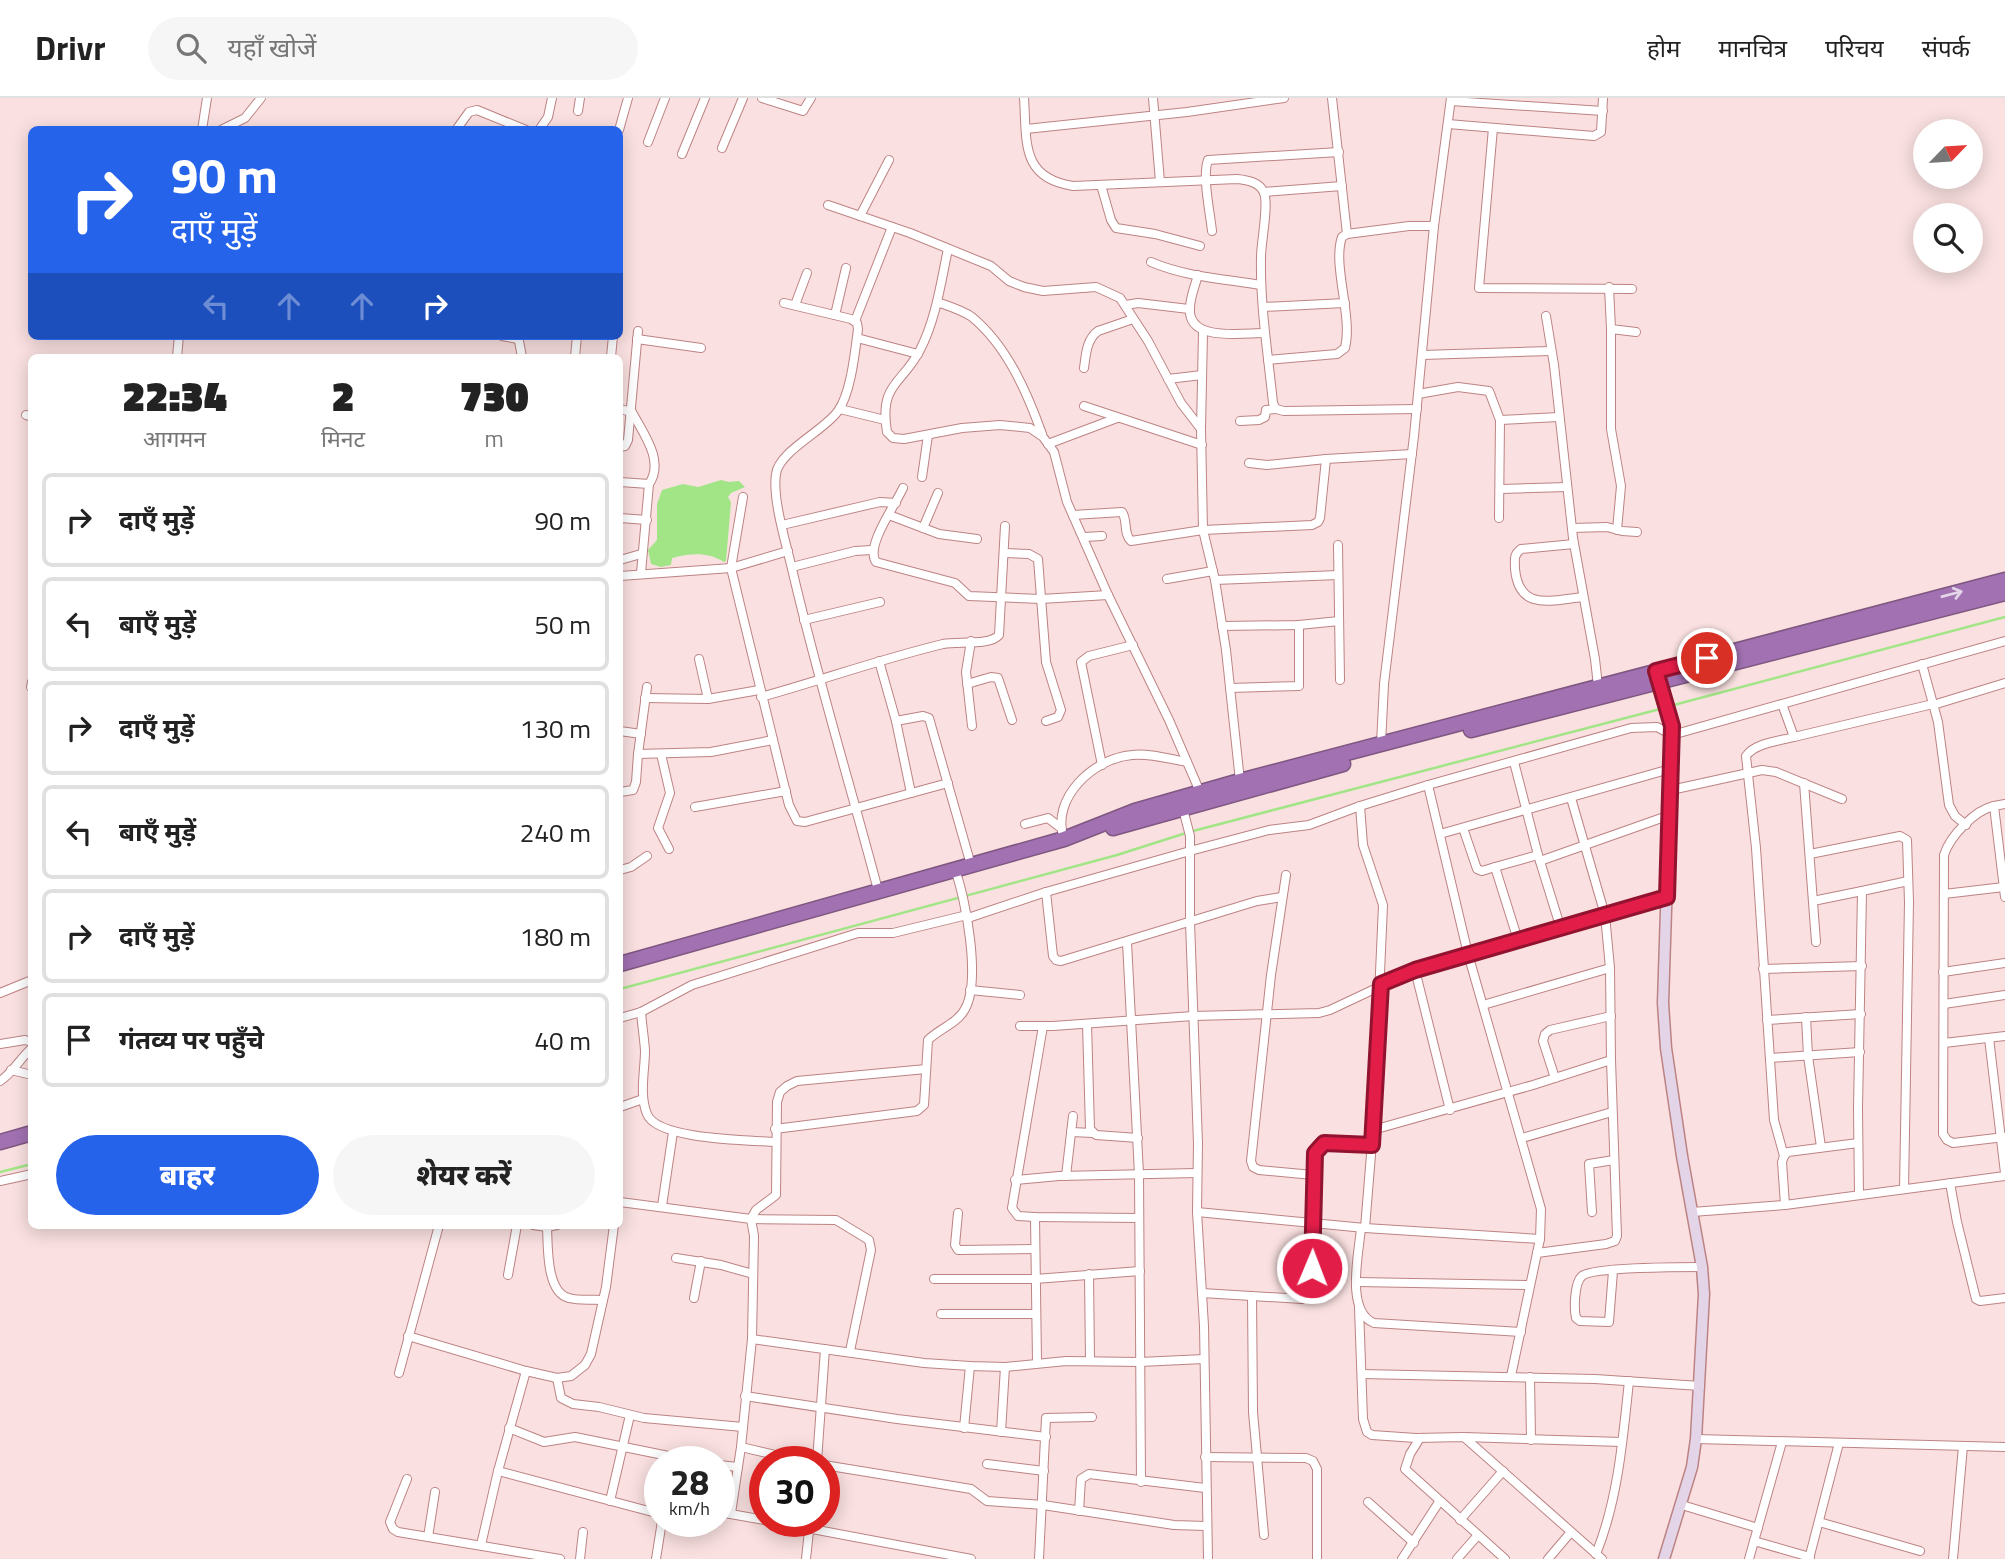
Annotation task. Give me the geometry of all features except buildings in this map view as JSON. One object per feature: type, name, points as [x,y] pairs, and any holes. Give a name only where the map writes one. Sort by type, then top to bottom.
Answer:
[{"type":"highway","points":[[623,963],[955,870],[1062,833],[1092,833],[1184,813],[1382,753],[2005,580]]},
{"type":"highway","points":[[1084,832],[1135,811],[1240,780],[1598,686],[1657,677],[2005,593]]},
{"type":"highway","points":[[0,1143],[28,1134]]},
{"type":"street","points":[[203,126],[207,98]]},
{"type":"street","points":[[229,126],[245,118],[261,98]]},
{"type":"street","points":[[541,126],[548,117],[552,98]]},
{"type":"street","points":[[578,111],[580,98]]},
{"type":"street","points":[[619,126],[628,98]]},
{"type":"street","points":[[648,142],[665,98]]},
{"type":"street","points":[[682,154],[705,98]]},
{"type":"street","points":[[722,148],[743,98]]},
{"type":"street","points":[[762,98],[803,111],[811,98]]},
{"type":"street","points":[[1024,98],[1027,149],[1032,164],[1052,182],[1073,186],[1207,179],[1250,181],[1264,191],[1342,186]]},
{"type":"street","points":[[1153,98],[1160,182]]},
{"type":"street","points":[[1026,129],[1154,116],[1284,98]]},
{"type":"street","points":[[1332,98],[1347,234]]},
{"type":"street","points":[[1448,124],[1594,136],[1601,132],[1603,98]]},
{"type":"street","points":[[1381,744],[1384,684],[1417,409],[1434,226],[1451,100],[1603,111]]},
{"type":"street","points":[[459,126],[469,112],[477,110],[516,126]]},
{"type":"street","points":[[1493,128],[1479,288],[1632,289]]},
{"type":"street","points":[[1212,232],[1207,161],[1213,158],[1339,152]]},
{"type":"street","points":[[860,216],[888,160]]},
{"type":"street","points":[[1101,185],[1116,228],[1155,234],[1200,246]]},
{"type":"street","points":[[1264,191],[1261,285],[1264,333],[1276,409]]},
{"type":"street","points":[[828,205],[991,266],[1009,281],[1024,287],[1043,291],[1096,287],[1114,294],[1126,305],[1181,403],[1201,429]]},
{"type":"street","points":[[1268,360],[1337,354],[1345,348],[1345,303],[1339,251],[1342,237],[1347,234],[1409,226],[1434,226]]},
{"type":"street","points":[[878,890],[804,620],[782,525],[776,473],[779,465],[790,453],[829,423],[840,409],[846,395],[857,338],[855,321],[892,227]]},
{"type":"street","points":[[948,249],[937,302],[918,354],[888,393],[885,420],[887,432],[893,438],[1000,425],[1030,428],[1045,440],[1054,452],[1063,490],[1108,595],[1200,792]]},
{"type":"street","points":[[1151,262],[1198,275],[1261,285]]},
{"type":"street","points":[[835,315],[846,268]]},
{"type":"street","points":[[795,305],[807,273]]},
{"type":"street","points":[[1198,275],[1189,309],[1194,326],[1203,332],[1264,333]]},
{"type":"street","points":[[1609,287],[1611,429],[1621,486],[1617,530]]},
{"type":"street","points":[[937,302],[971,317],[997,345],[1028,394],[1045,440]]},
{"type":"street","points":[[784,303],[855,321]]},
{"type":"street","points":[[1126,305],[1138,303],[1189,309]]},
{"type":"street","points":[[1263,307],[1345,303]]},
{"type":"street","points":[[1546,316],[1574,544],[1598,686]]},
{"type":"street","points":[[1084,368],[1088,344],[1093,335],[1133,319]]},
{"type":"street","points":[[1611,329],[1636,332]]},
{"type":"street","points":[[1203,332],[1203,530],[1222,626],[1240,780]]},
{"type":"street","points":[[623,446],[627,444],[632,412],[637,335],[701,348]]},
{"type":"street","points":[[857,338],[918,354]]},
{"type":"street","points":[[1422,355],[1551,351]]},
{"type":"street","points":[[1168,379],[1202,375]]},
{"type":"street","points":[[1418,394],[1458,387],[1489,391],[1500,420],[1499,518]]},
{"type":"street","points":[[1084,406],[1202,445]]},
{"type":"street","points":[[840,409],[885,420]]},
{"type":"street","points":[[1240,421],[1259,420],[1265,417],[1266,410],[1276,409],[1417,409]]},
{"type":"street","points":[[623,410],[632,412],[654,457],[656,468],[649,484],[641,573]]},
{"type":"street","points":[[1500,420],[1559,417]]},
{"type":"street","points":[[1045,440],[1117,418]]},
{"type":"street","points":[[922,477],[928,435]]},
{"type":"street","points":[[1249,463],[1267,465],[1412,454]]},
{"type":"street","points":[[1073,515],[1122,512],[1127,537],[1131,541],[1203,530],[1312,525],[1318,523],[1326,459]]},
{"type":"street","points":[[623,482],[649,484]]},
{"type":"street","points":[[1502,489],[1567,487]]},
{"type":"street","points":[[902,488],[872,550],[872,557],[876,562],[955,583],[970,596],[1041,599],[1108,595]]},
{"type":"street","points":[[923,528],[938,493]]},
{"type":"street","points":[[743,496],[731,568],[760,694],[789,805],[797,821],[805,822],[948,783]]},
{"type":"street","points":[[782,525],[869,504],[896,503]]},
{"type":"street","points":[[889,515],[939,534],[977,539]]},
{"type":"street","points":[[623,518],[647,520]]},
{"type":"street","points":[[645,698],[709,699],[760,694],[819,681],[879,661],[945,644],[986,642],[997,638],[1006,526]]},
{"type":"street","points":[[1572,528],[1607,527],[1637,532]]},
{"type":"street","points":[[1084,537],[1102,536]]},
{"type":"street","points":[[1574,544],[1521,549],[1514,558],[1516,579],[1524,595],[1530,599],[1539,601],[1584,597]]},
{"type":"street","points":[[1338,545],[1340,680]]},
{"type":"street","points":[[792,567],[855,551],[872,550]]},
{"type":"street","points":[[623,576],[731,568],[788,551]]},
{"type":"street","points":[[1004,553],[1029,554],[1038,559],[1046,662],[1061,714],[1046,721]]},
{"type":"street","points":[[623,559],[641,554]]},
{"type":"street","points":[[1167,579],[1338,575]]},
{"type":"street","points":[[804,620],[880,602]]},
{"type":"street","points":[[1222,626],[1299,625],[1339,621]]},
{"type":"street","points":[[1230,688],[1299,686],[1299,625]]},
{"type":"street","points":[[971,641],[966,661],[972,726]]},
{"type":"street","points":[[623,1017],[641,1012],[692,985],[858,933],[893,933],[1269,830],[1309,825],[1428,785],[1631,728],[1657,727],[1672,731],[1782,704],[2005,641]]},
{"type":"street","points":[[1102,765],[1081,662],[1089,656],[1133,645]]},
{"type":"street","points":[[699,659],[709,699]]},
{"type":"street","points":[[879,661],[896,721],[911,793]]},
{"type":"street","points":[[1922,664],[1933,705],[1949,805],[1955,816],[1966,825]]},
{"type":"street","points":[[967,684],[991,677],[998,678],[1012,720]]},
{"type":"street","points":[[1657,677],[1672,731],[1663,1003],[1666,1048],[1702,1267],[1704,1294],[1700,1386],[1692,1467],[1664,1559]]},
{"type":"street","points":[[1785,1205],[1784,1156],[1774,1121],[1746,756],[1749,751],[1794,737],[1933,705],[2005,683]]},
{"type":"street","points":[[623,792],[633,790],[647,687]]},
{"type":"street","points":[[1782,704],[1794,737]]},
{"type":"street","points":[[896,721],[923,716],[929,718],[971,865]]},
{"type":"street","points":[[623,731],[641,734]]},
{"type":"street","points":[[638,754],[712,752],[773,740]]},
{"type":"street","points":[[660,754],[670,793],[658,828],[669,849]]},
{"type":"street","points":[[1062,833],[1065,802],[1082,778],[1102,765],[1135,755],[1187,762]]},
{"type":"street","points":[[1514,762],[1561,929]]},
{"type":"street","points":[[1440,834],[1670,769]]},
{"type":"street","points":[[1671,790],[1762,770],[1776,772],[1842,799]]},
{"type":"street","points":[[1804,783],[1816,942]]},
{"type":"street","points":[[1428,785],[1468,954],[1541,1209],[1540,1239],[1511,1376]]},
{"type":"street","points":[[695,807],[786,791]]},
{"type":"street","points":[[1537,1253],[1606,1244],[1615,1241],[1617,1236],[1610,968],[1605,915],[1571,798]]},
{"type":"street","points":[[2003,1137],[1953,1143],[1943,1134],[1943,972],[1944,855],[1947,844],[1974,815],[1985,808],[2005,804]]},
{"type":"street","points":[[1360,806],[1363,845],[1383,905],[1372,1145],[1356,1298],[1359,1308],[1363,1419],[1367,1432],[1372,1435],[1420,1438],[1622,1443]]},
{"type":"street","points":[[1944,894],[2004,892],[1994,806]]},
{"type":"street","points":[[1184,813],[1190,836],[1197,1212],[1202,1293],[1208,1559]]},
{"type":"street","points":[[1463,828],[1477,869],[1482,871],[1539,858],[1670,815]]},
{"type":"street","points":[[1025,824],[1048,818],[1062,833]]},
{"type":"street","points":[[1810,854],[1903,836],[1907,840],[1904,1189]]},
{"type":"street","points":[[623,869],[647,856]]},
{"type":"street","points":[[1495,867],[1518,940]]},
{"type":"street","points":[[775,1129],[917,1111],[924,1105],[928,1040],[965,1010],[970,989],[967,913],[955,870]]},
{"type":"street","points":[[1286,875],[1251,1161],[1253,1167],[1259,1170],[1313,1175]]},
{"type":"street","points":[[1813,901],[1908,881]]},
{"type":"street","points":[[1859,1195],[1862,891]]},
{"type":"street","points":[[1046,892],[1052,956],[1061,961],[1270,897],[1283,897]]},
{"type":"street","points":[[1020,1026],[1193,1016],[1319,1013],[1415,970],[1667,897]]},
{"type":"street","points":[[1127,942],[1138,1138],[1142,1482]]},
{"type":"street","points":[[1943,972],[2005,963]]},
{"type":"street","points":[[1763,970],[1862,965]]},
{"type":"street","points":[[1483,1005],[1610,968]]},
{"type":"street","points":[[1415,970],[1450,1110]]},
{"type":"street","points":[[0,993],[28,982]]},
{"type":"street","points":[[970,989],[1020,995]]},
{"type":"street","points":[[1944,1004],[2005,995]]},
{"type":"street","points":[[641,1012],[645,1050],[643,1099],[649,1119],[673,1132],[775,1142]]},
{"type":"street","points":[[1767,1020],[1861,1014]]},
{"type":"street","points":[[1555,1078],[1543,1041],[1545,1034],[1550,1030],[1611,1016]]},
{"type":"street","points":[[1806,1017],[1808,1056],[1821,1147]]},
{"type":"street","points":[[1087,1024],[1088,1124],[1093,1133]]},
{"type":"street","points":[[1043,1026],[1016,1180],[1012,1208],[1014,1213],[1018,1216],[1035,1217],[1139,1218]]},
{"type":"street","points":[[1944,1043],[2005,1036]]},
{"type":"street","points":[[1692,1212],[1785,1205],[2005,1174],[2003,1137],[1989,1038]]},
{"type":"street","points":[[0,1044],[28,1041]]},
{"type":"street","points":[[0,1081],[28,1051]]},
{"type":"street","points":[[1770,1058],[1860,1052]]},
{"type":"street","points":[[1373,1130],[1450,1110],[1611,1060]]},
{"type":"street","points":[[735,1487],[752,1339],[754,1236],[751,1219],[756,1210],[776,1195],[775,1129],[780,1092],[797,1081],[926,1069]]},
{"type":"street","points":[[11,1070],[28,1074]]},
{"type":"street","points":[[623,1106],[643,1099]]},
{"type":"street","points":[[1522,1138],[1612,1112]]},
{"type":"street","points":[[1066,1176],[1073,1116]]},
{"type":"street","points":[[662,1206],[673,1132]]},
{"type":"street","points":[[1071,1132],[1138,1138]]},
{"type":"street","points":[[1202,1293],[1302,1299],[1308,1296],[1312,1291],[1315,1153],[1324,1143],[1372,1145]]},
{"type":"street","points":[[1784,1156],[1792,1150],[1858,1143]]},
{"type":"street","points":[[1592,1212],[1589,1164],[1614,1160]]},
{"type":"street","points":[[1016,1180],[1197,1173]]},
{"type":"street","points":[[0,1181],[28,1175]]},
{"type":"street","points":[[1950,1183],[1956,1222],[1976,1299],[1980,1301],[2005,1298]]},
{"type":"street","points":[[623,1202],[751,1219],[836,1220],[865,1235],[871,1250],[850,1351]]},
{"type":"street","points":[[1197,1212],[1363,1228],[1540,1239]]},
{"type":"street","points":[[958,1213],[955,1245],[958,1250],[1035,1249]]},
{"type":"street","points":[[1035,1217],[1037,1362]]},
{"type":"street","points":[[399,1373],[438,1229]]},
{"type":"street","points":[[508,1275],[516,1229]]},
{"type":"street","points":[[547,1229],[550,1270],[560,1292],[570,1299],[603,1300]]},
{"type":"street","points":[[408,1336],[526,1371],[557,1378],[571,1376],[585,1365],[591,1354],[603,1300],[613,1229]]},
{"type":"street","points":[[676,1258],[701,1261],[753,1274]]},
{"type":"street","points":[[694,1298],[701,1261]]},
{"type":"street","points":[[1613,1271],[1609,1322],[1580,1321],[1575,1312],[1580,1279],[1588,1273],[1613,1271],[1702,1267]]},
{"type":"street","points":[[934,1279],[1035,1279],[1140,1271]]},
{"type":"street","points":[[1089,1274],[1090,1361]]},
{"type":"street","points":[[1357,1282],[1530,1285]]},
{"type":"street","points":[[1252,1296],[1255,1456],[1264,1535]]},
{"type":"street","points":[[1359,1308],[1368,1321],[1374,1323],[1521,1332]]},
{"type":"street","points":[[941,1314],[1036,1314]]},
{"type":"street","points":[[752,1339],[924,1363],[970,1366],[1204,1359]]},
{"type":"street","points":[[818,1446],[825,1349]]},
{"type":"street","points":[[964,1428],[970,1366]]},
{"type":"street","points":[[1001,1432],[1005,1367]]},
{"type":"street","points":[[481,1545],[509,1428],[526,1371]]},
{"type":"street","points":[[1362,1374],[1511,1376],[1700,1386]]},
{"type":"street","points":[[1530,1377],[1531,1440]]},
{"type":"street","points":[[557,1378],[558,1392],[565,1401],[668,1421],[743,1427]]},
{"type":"street","points":[[1464,1437],[1599,1557],[1622,1443],[1629,1381]]},
{"type":"street","points":[[745,1396],[964,1428],[1046,1437]]},
{"type":"street","points":[[610,1501],[630,1415]]},
{"type":"street","points":[[1039,1559],[1046,1418],[1092,1418]]},
{"type":"street","points":[[509,1428],[544,1442],[575,1437],[644,1452]]},
{"type":"street","points":[[1420,1438],[1405,1469],[1504,1559]]},
{"type":"street","points":[[1696,1439],[2005,1447]]},
{"type":"street","points":[[1749,1559],[1782,1442]]},
{"type":"street","points":[[1754,1541],[1810,1558],[1839,1443]]},
{"type":"street","points":[[1954,1559],[1963,1446]]},
{"type":"street","points":[[741,1447],[749,1449]]},
{"type":"street","points":[[1205,1457],[1255,1456],[1306,1458],[1313,1461],[1317,1469],[1317,1559]]},
{"type":"street","points":[[987,1464],[1044,1471]]},
{"type":"street","points":[[840,1468],[971,1489],[987,1501],[1043,1505],[1153,1522],[1206,1526]]},
{"type":"street","points":[[498,1471],[644,1510]]},
{"type":"street","points":[[1460,1520],[1503,1471]]},
{"type":"street","points":[[1079,1511],[1081,1479],[1089,1474],[1205,1488]]},
{"type":"street","points":[[407,1479],[390,1522],[398,1532],[481,1545],[505,1555],[560,1559]]},
{"type":"street","points":[[428,1537],[435,1492]]},
{"type":"street","points":[[1368,1502],[1414,1543]]},
{"type":"street","points":[[1402,1559],[1439,1502]]},
{"type":"street","points":[[1682,1504],[1758,1528]]},
{"type":"street","points":[[1819,1522],[1920,1551]]},
{"type":"street","points":[[840,1531],[967,1559]]},
{"type":"street","points":[[580,1559],[583,1532]]},
{"type":"street","points":[[1548,1559],[1571,1532]]},
{"type":"street","points":[[1457,1559],[1478,1535]]},
{"type":"street","points":[[656,1559],[659,1537]]},
{"type":"street","points":[[806,1559],[809,1537]]},
{"type":"shaded area","points":[[721,480],[739,481],[745,487],[728,497],[731,502],[726,561],[693,554],[672,558],[671,565],[661,567],[651,564],[648,550],[657,540],[657,504],[662,490],[683,484],[698,487]]},
{"type":"waterway","points":[[1670,706],[2005,617]]},
{"type":"waterway","points":[[1193,831],[1664,708]]},
{"type":"waterway","points":[[623,988],[1117,855],[1186,833]]},
{"type":"waterway","points":[[0,1172],[28,1165]]},
{"type":"route","points":[[1312,1268],[1315,1153],[1324,1143],[1372,1145],[1381,984],[1415,970],[1667,897],[1672,726],[1656,671],[1707,658]]}]
